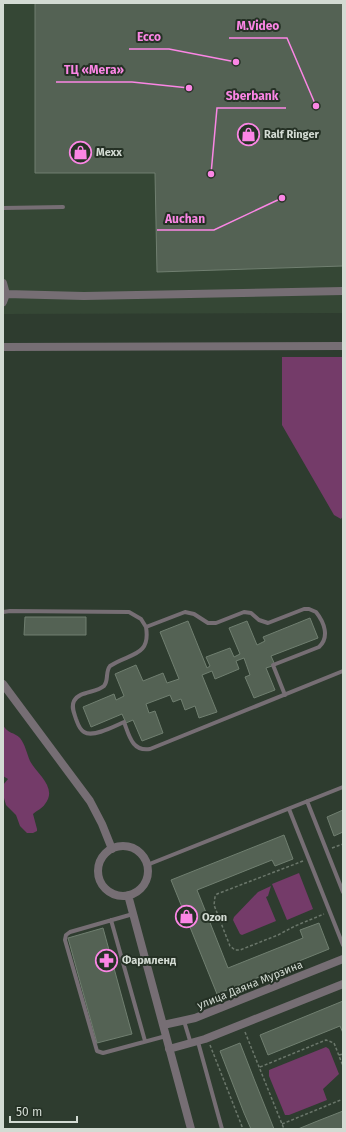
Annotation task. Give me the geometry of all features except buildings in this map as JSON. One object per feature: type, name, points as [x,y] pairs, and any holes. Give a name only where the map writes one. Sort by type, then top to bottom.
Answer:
[{"type":"street","points":[[3,282],[6,294],[3,302]]},
{"type":"street","points":[[6,294],[84,296],[343,291]]},
{"type":"street","points":[[3,347],[343,346]]},
{"type":"street","points":[[3,684],[86,795],[102,824],[112,849]]},
{"type":"street","points":[[123,846],[133,849],[142,855],[147,865],[146,879],[142,886],[136,892],[128,895],[118,896],[109,892],[102,885],[99,876],[98,866],[101,859],[112,849],[123,846]]},
{"type":"street","points":[[128,895],[191,1129]]},
{"type":"street","name":"улица Даяна Мурзина","points":[[163,1025],[195,1018],[343,959]]},
{"type":"street","points":[[169,1049],[195,1043],[343,984]]},
{"type":"lane","points":[[3,208],[64,207]]},
{"type":"lane","points":[[146,626],[185,612],[194,614],[205,622],[212,624],[244,612],[254,615],[262,622],[268,623],[304,609],[312,610],[319,616],[326,632],[324,641],[319,647],[273,665],[285,695]]},
{"type":"lane","points":[[3,612],[129,612],[141,619],[146,626],[147,635],[141,652],[110,666],[103,686],[76,699],[73,705],[80,728],[83,732],[93,734],[124,722],[132,743],[140,749],[150,749],[343,671]]},
{"type":"lane","points":[[147,865],[343,787]]},
{"type":"lane","points":[[307,801],[343,892]]},
{"type":"lane","points":[[289,809],[343,944]]},
{"type":"lane","points":[[133,914],[70,932],[66,935],[65,940],[95,1049],[103,1053],[166,1036]]},
{"type":"lane","points":[[111,920],[145,1041]]},
{"type":"lane","points":[[184,1021],[195,1043],[222,1129]]},
{"type":"path","points":[[338,846],[343,844]]},
{"type":"path","points":[[309,859],[217,894],[214,897],[214,905],[230,946],[235,950],[240,950],[278,935],[316,917]]},
{"type":"path","points":[[207,1038],[244,1129]]},
{"type":"path","points":[[249,1039],[284,1129]]},
{"type":"path","points":[[260,1067],[326,1040],[334,1043],[343,1066]]},
{"type":"path","points":[[339,1055],[343,1054]]},
{"type":"path","points":[[282,1124],[343,1100]]},
{"type":"shaded area","points":[[3,3],[343,3],[343,313],[3,314]]},
{"type":"shaded area","points":[[282,357],[343,357],[343,516],[341,519],[334,515],[282,425]]},
{"type":"shaded area","points":[[3,725],[7,730],[22,740],[30,761],[48,787],[48,798],[44,806],[33,814],[37,831],[33,833],[27,833],[20,826],[16,815],[6,805],[4,798],[3,785],[8,779],[3,776]]},
{"type":"shaded area","points":[[299,873],[313,909],[287,920],[272,884]]},
{"type":"shaded area","points":[[271,886],[268,896],[266,897],[276,921],[242,935],[240,934],[233,920],[234,917],[258,892]]},
{"type":"shaded area","points":[[326,1047],[329,1049],[339,1074],[323,1089],[327,1100],[289,1115],[285,1115],[269,1076],[269,1070]]},
{"type":"place","name":"Ecco","points":[[236,62]]},
{"type":"place","name":"ТЦ «Мега»","points":[[189,88]]},
{"type":"place","name":"M.Video","points":[[316,106]]},
{"type":"place","name":"Ralf Ringer","points":[[249,134]]},
{"type":"place","name":"Mexx","points":[[81,152]]},
{"type":"place","name":"Sberbank","points":[[211,174]]},
{"type":"place","name":"Auchan","points":[[282,198]]},
{"type":"place","name":"Ozon","points":[[187,917]]},
{"type":"place","name":"Фармленд","points":[[106,960]]}]
